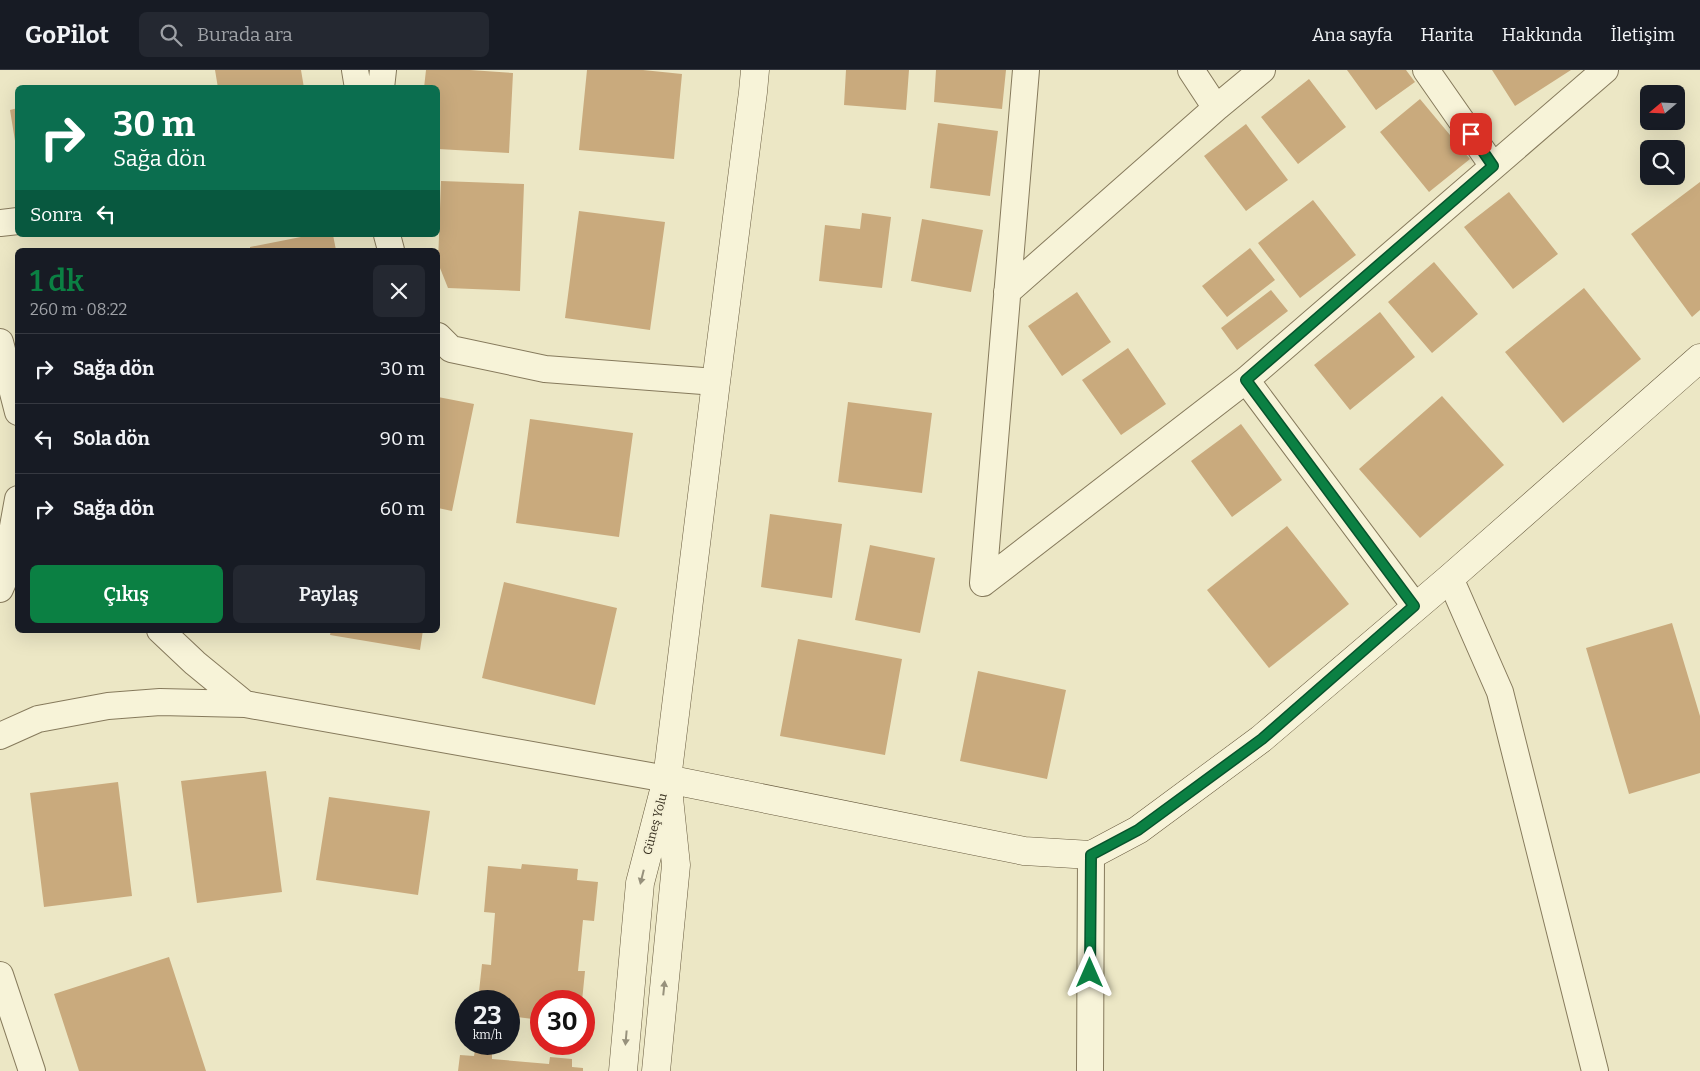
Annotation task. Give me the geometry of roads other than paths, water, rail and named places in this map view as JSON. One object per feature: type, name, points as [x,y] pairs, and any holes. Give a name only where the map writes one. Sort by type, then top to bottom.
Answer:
[{"type":"street","points":[[355,70],[358,85]]},
{"type":"street","points":[[381,85],[383,70]]},
{"type":"street","points":[[668,779],[753,92],[754,70]]},
{"type":"street","points":[[1026,70],[983,583],[1246,380],[1605,70]]},
{"type":"street","points":[[1191,70],[1216,108]]},
{"type":"street","points":[[1007,292],[1216,108],[1262,70]]},
{"type":"street","points":[[1426,70],[1493,166]]},
{"type":"street","points":[[0,223],[15,221]]},
{"type":"street","points":[[440,338],[451,349],[545,369],[716,382]]},
{"type":"street","points":[[0,342],[15,400]]},
{"type":"street","points":[[0,736],[38,720],[108,706],[160,702],[245,704],[668,779],[1024,851],[1091,855],[1138,830],[1262,739],[1414,606],[1450,578],[1700,358]]},
{"type":"street","points":[[1246,380],[1414,606]]},
{"type":"street","points":[[0,589],[15,515]]},
{"type":"street","points":[[1450,578],[1500,692],[1594,1071]]},
{"type":"street","points":[[163,633],[195,663],[245,704]]},
{"type":"street","name":"Güneş Yolu","points":[[623,1071],[640,883],[668,779]]},
{"type":"street","name":"Güneş Yolu","points":[[656,1071],[676,865],[668,779]]},
{"type":"street","points":[[1090,1071],[1091,855]]},
{"type":"street","points":[[0,975],[32,1071]]}]
